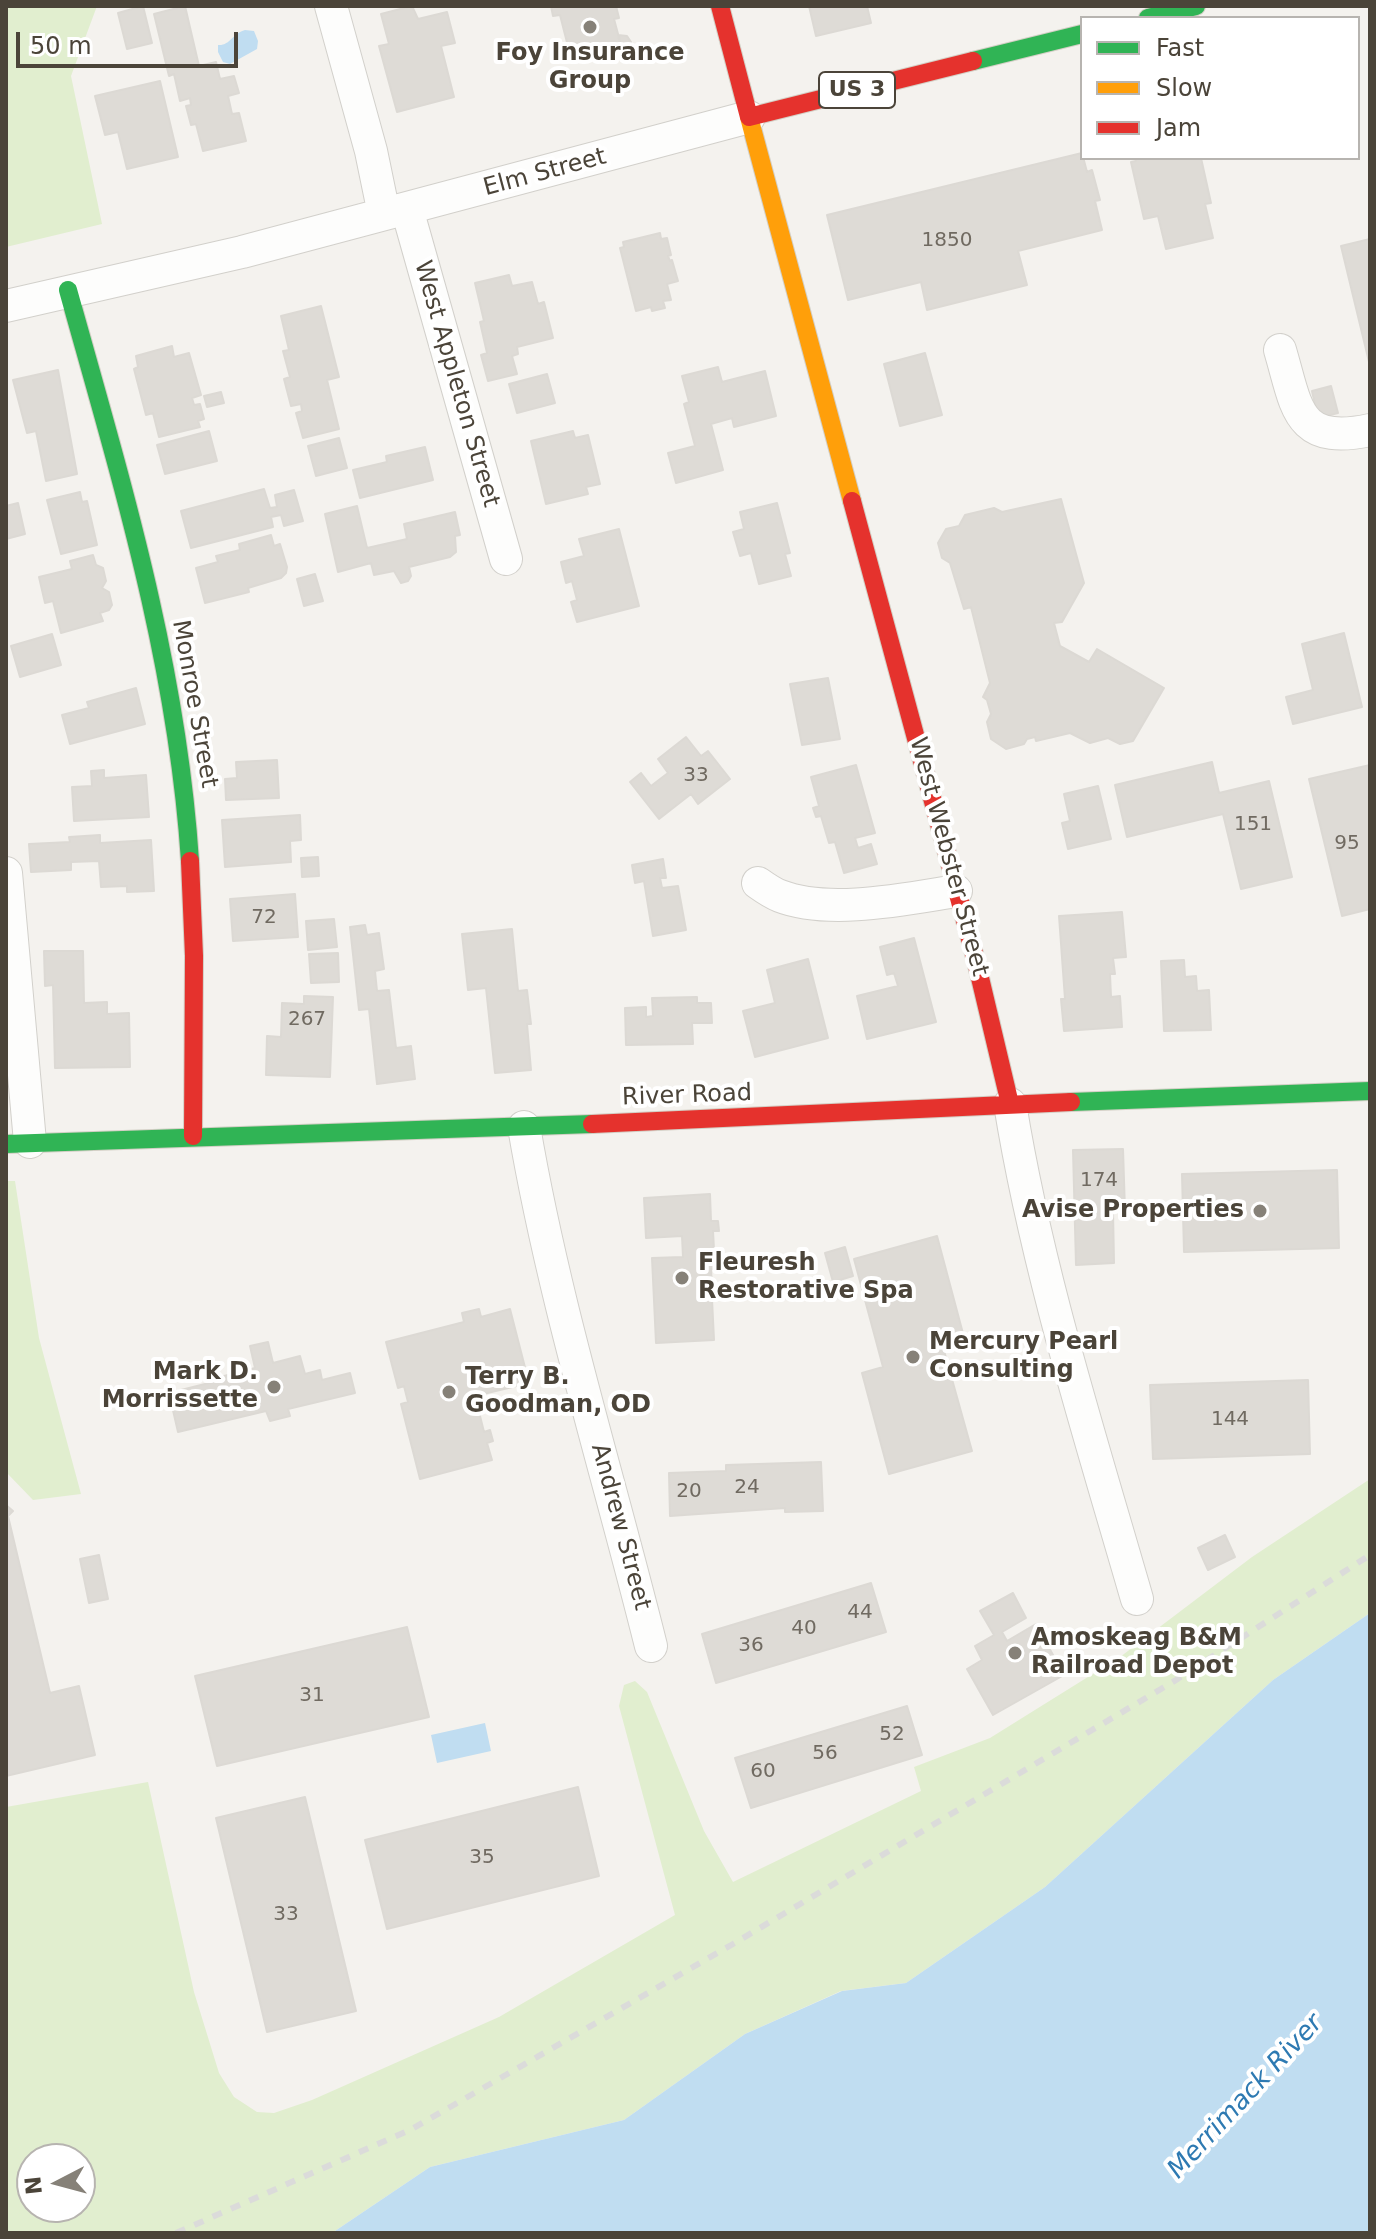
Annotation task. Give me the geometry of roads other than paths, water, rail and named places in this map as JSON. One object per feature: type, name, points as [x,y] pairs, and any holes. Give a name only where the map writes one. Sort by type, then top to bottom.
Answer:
[{"type":"street","name":"West Appleton Street","points":[[331,6],[371,151],[396,212],[506,559]]},
{"type":"street","name":"West Webster Street","points":[[720,6],[998,1046],[1037,1233],[1137,1599]]},
{"type":"street","points":[[1156,16],[1196,6]]},
{"type":"street","name":"Elm Street","points":[[6,306],[242,252],[749,117],[1080,34]]},
{"type":"street","name":"Monroe Street","points":[[68,290],[134,526],[165,659],[179,749],[193,909],[196,999],[193,1136]]},
{"type":"street","points":[[1280,350],[1303,420],[1313,429],[1336,432],[1370,430]]},
{"type":"street","points":[[6,873],[18,1143]]},
{"type":"street","points":[[758,883],[778,896],[806,903],[841,904],[956,891]]},
{"type":"street","name":"River Road","points":[[18,1143],[524,1127],[1370,1091]]},
{"type":"street","name":"Andrew Street","points":[[524,1127],[554,1282],[610,1481],[651,1646]]},
{"type":"water","points":[[245,30],[254,31],[257,49],[230,64],[223,62],[218,45],[226,44]]},
{"type":"water","name":"Merrimack River","points":[[1370,1613],[1370,2233],[332,2233],[430,2167],[624,2120],[745,2034],[842,1991],[906,1983],[1045,1887],[1273,1680]]},
{"type":"water","points":[[485,1723],[491,1751],[437,1763],[431,1735]]},
{"type":"railway","points":[[176,2233],[412,2129],[733,1944],[1176,1680],[1370,1555]]},
{"type":"place","name":"Foy Insurance Group","points":[[590,27]]},
{"type":"place","name":"Avise Properties","points":[[1260,1211]]},
{"type":"place","name":"Fleuresh Restorative Spa","points":[[682,1278]]},
{"type":"place","name":"Mercury Pearl Consulting","points":[[913,1357]]},
{"type":"place","name":"Mark D. Morrissette","points":[[274,1387]]},
{"type":"place","name":"Terry B. Goodman, OD","points":[[449,1392]]},
{"type":"place","name":"Amoskeag B&M Railroad Depot","points":[[1015,1653]]}]
